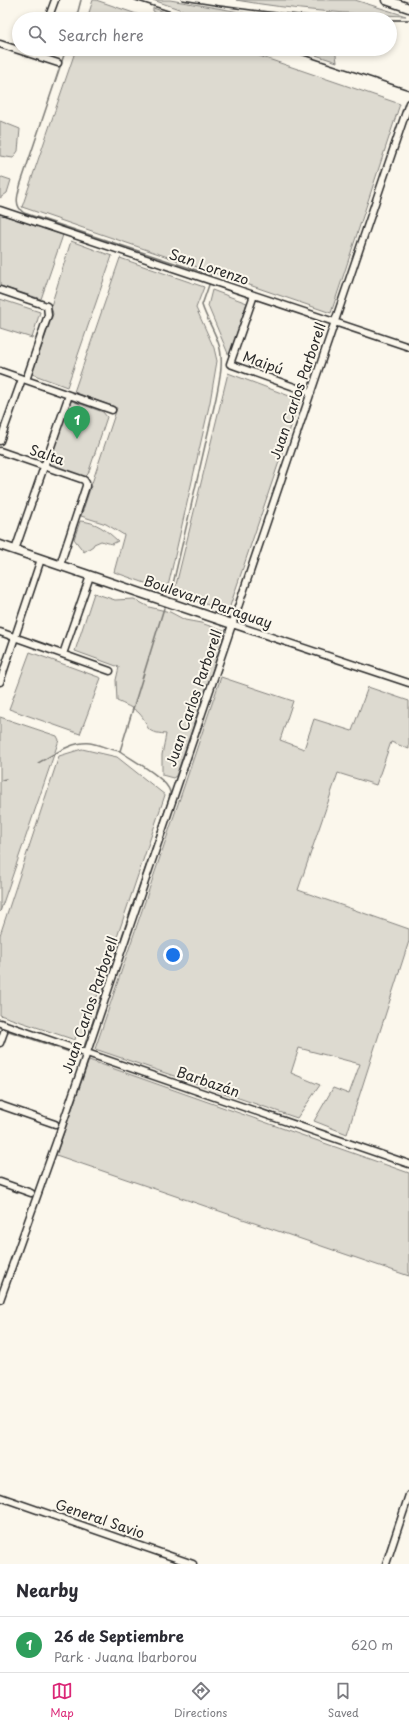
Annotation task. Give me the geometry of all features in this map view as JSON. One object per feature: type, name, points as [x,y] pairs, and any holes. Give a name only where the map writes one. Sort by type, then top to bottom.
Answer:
[{"type":"street","points":[[51,12],[55,0]]},
{"type":"street","points":[[386,0],[409,8]]},
{"type":"street","points":[[0,44],[12,48]]},
{"type":"street","points":[[36,56],[58,63]]},
{"type":"street","name":"Juan Carlos Parborell","points":[[0,1300],[87,1053],[409,103]]},
{"type":"street","name":"San Lorenzo","points":[[0,210],[409,347]]},
{"type":"street","points":[[0,290],[47,306],[48,315],[0,441]]},
{"type":"street","name":"Maipú","points":[[254,295],[230,364],[311,393]]},
{"type":"street","points":[[0,371],[112,410]]},
{"type":"street","points":[[15,550],[69,395]]},
{"type":"street","name":"Salta","points":[[0,451],[84,480],[86,483],[60,566]]},
{"type":"street","name":"Boulevard Paraguay","points":[[0,545],[409,683]]},
{"type":"street","points":[[0,682],[41,559]]},
{"type":"street","points":[[63,654],[90,576]]},
{"type":"street","points":[[0,632],[110,671]]},
{"type":"street","name":"Barbazán","points":[[0,1023],[409,1164]]},
{"type":"street","points":[[0,1043],[4,1032]]},
{"type":"street","points":[[0,1104],[55,1124]]},
{"type":"street","points":[[0,1182],[31,1193]]},
{"type":"street","points":[[386,1564],[409,1495]]},
{"type":"street","name":"General Savio","points":[[0,1497],[193,1564]]},
{"type":"shaded area","points":[[93,0],[96,0],[131,12],[89,12]]},
{"type":"shaded area","points":[[153,0],[170,0],[240,12],[188,12]]},
{"type":"shaded area","points":[[236,0],[355,0],[393,12],[335,12]]},
{"type":"shaded area","points":[[153,8],[165,12],[155,12],[153,11]]},
{"type":"shaded area","points":[[397,13],[406,16],[397,16]]},
{"type":"shaded area","points":[[74,56],[259,56],[400,104],[331,313],[22,207]]},
{"type":"shaded area","points":[[319,56],[336,56],[337,62]]},
{"type":"shaded area","points":[[0,121],[20,129],[18,151],[13,158],[0,156]]},
{"type":"shaded area","points":[[2,177],[11,180],[7,193],[0,198],[0,178]]},
{"type":"shaded area","points":[[0,214],[63,235],[41,299],[0,286]]},
{"type":"shaded area","points":[[71,241],[112,256],[67,387],[32,374],[53,314],[51,306]]},
{"type":"shaded area","points":[[120,258],[204,287],[196,308],[214,348],[217,361],[210,402],[169,582],[165,590],[114,572],[124,535],[106,524],[81,516],[117,408],[74,392]]},
{"type":"shaded area","points":[[212,290],[247,303],[229,356],[208,306]]},
{"type":"shaded area","points":[[0,299],[40,312],[32,338],[0,328]]},
{"type":"shaded area","points":[[228,373],[300,400],[228,612],[174,593]]},
{"type":"shaded area","points":[[72,401],[103,412],[107,417],[88,474],[84,478],[48,465],[47,460],[69,402]]},
{"type":"shaded area","points":[[80,521],[101,527],[118,541],[112,544],[101,541],[94,544],[84,552],[74,539]]},
{"type":"shaded area","points":[[94,593],[115,600],[134,599],[149,607],[170,612],[185,620],[201,623],[224,631],[224,637],[176,776],[173,778],[162,775],[162,755],[166,734],[153,732],[150,730],[139,713],[117,701],[116,680],[119,667],[75,651]]},
{"type":"shaded area","points":[[30,652],[101,678],[80,734],[9,709]]},
{"type":"shaded area","points":[[221,677],[293,701],[280,740],[304,749],[314,719],[352,731],[368,687],[409,701],[409,749],[391,742],[376,785],[338,773],[298,890],[409,929],[409,941],[347,1134],[314,1121],[333,1088],[349,1094],[360,1064],[299,1048],[291,1073],[320,1085],[297,1118],[95,1049]]},
{"type":"shaded area","points":[[0,717],[57,736],[59,740],[0,912]]},
{"type":"shaded area","points":[[82,749],[117,757],[165,795],[83,1038],[76,1036],[75,1040],[0,1015],[0,935],[59,756]]},
{"type":"shaded area","points":[[89,1060],[409,1173],[409,1276],[56,1155]]},
{"type":"waterway","points":[[78,12],[81,0]]},
{"type":"waterway","points":[[64,56],[21,183],[17,199],[18,206],[24,213],[211,275]]},
{"type":"waterway","points":[[168,595],[173,584],[216,398],[221,370],[220,349],[202,305],[209,285]]},
{"type":"waterway","points":[[38,763],[63,749],[76,744],[90,743],[120,751],[164,608]]},
{"type":"waterway","points":[[84,1047],[170,794],[163,781],[120,751]]},
{"type":"waterway","points":[[2,780],[6,779]]},
{"type":"waterway","points":[[0,1028],[81,1056]]},
{"type":"railway","points":[[135,0],[172,12]]},
{"type":"railway","points":[[182,0],[269,12]]},
{"type":"railway","points":[[397,20],[409,20]]},
{"type":"railway","points":[[306,56],[409,90]]},
{"type":"place","name":"26 de Septiembre","points":[[77,439]]}]
